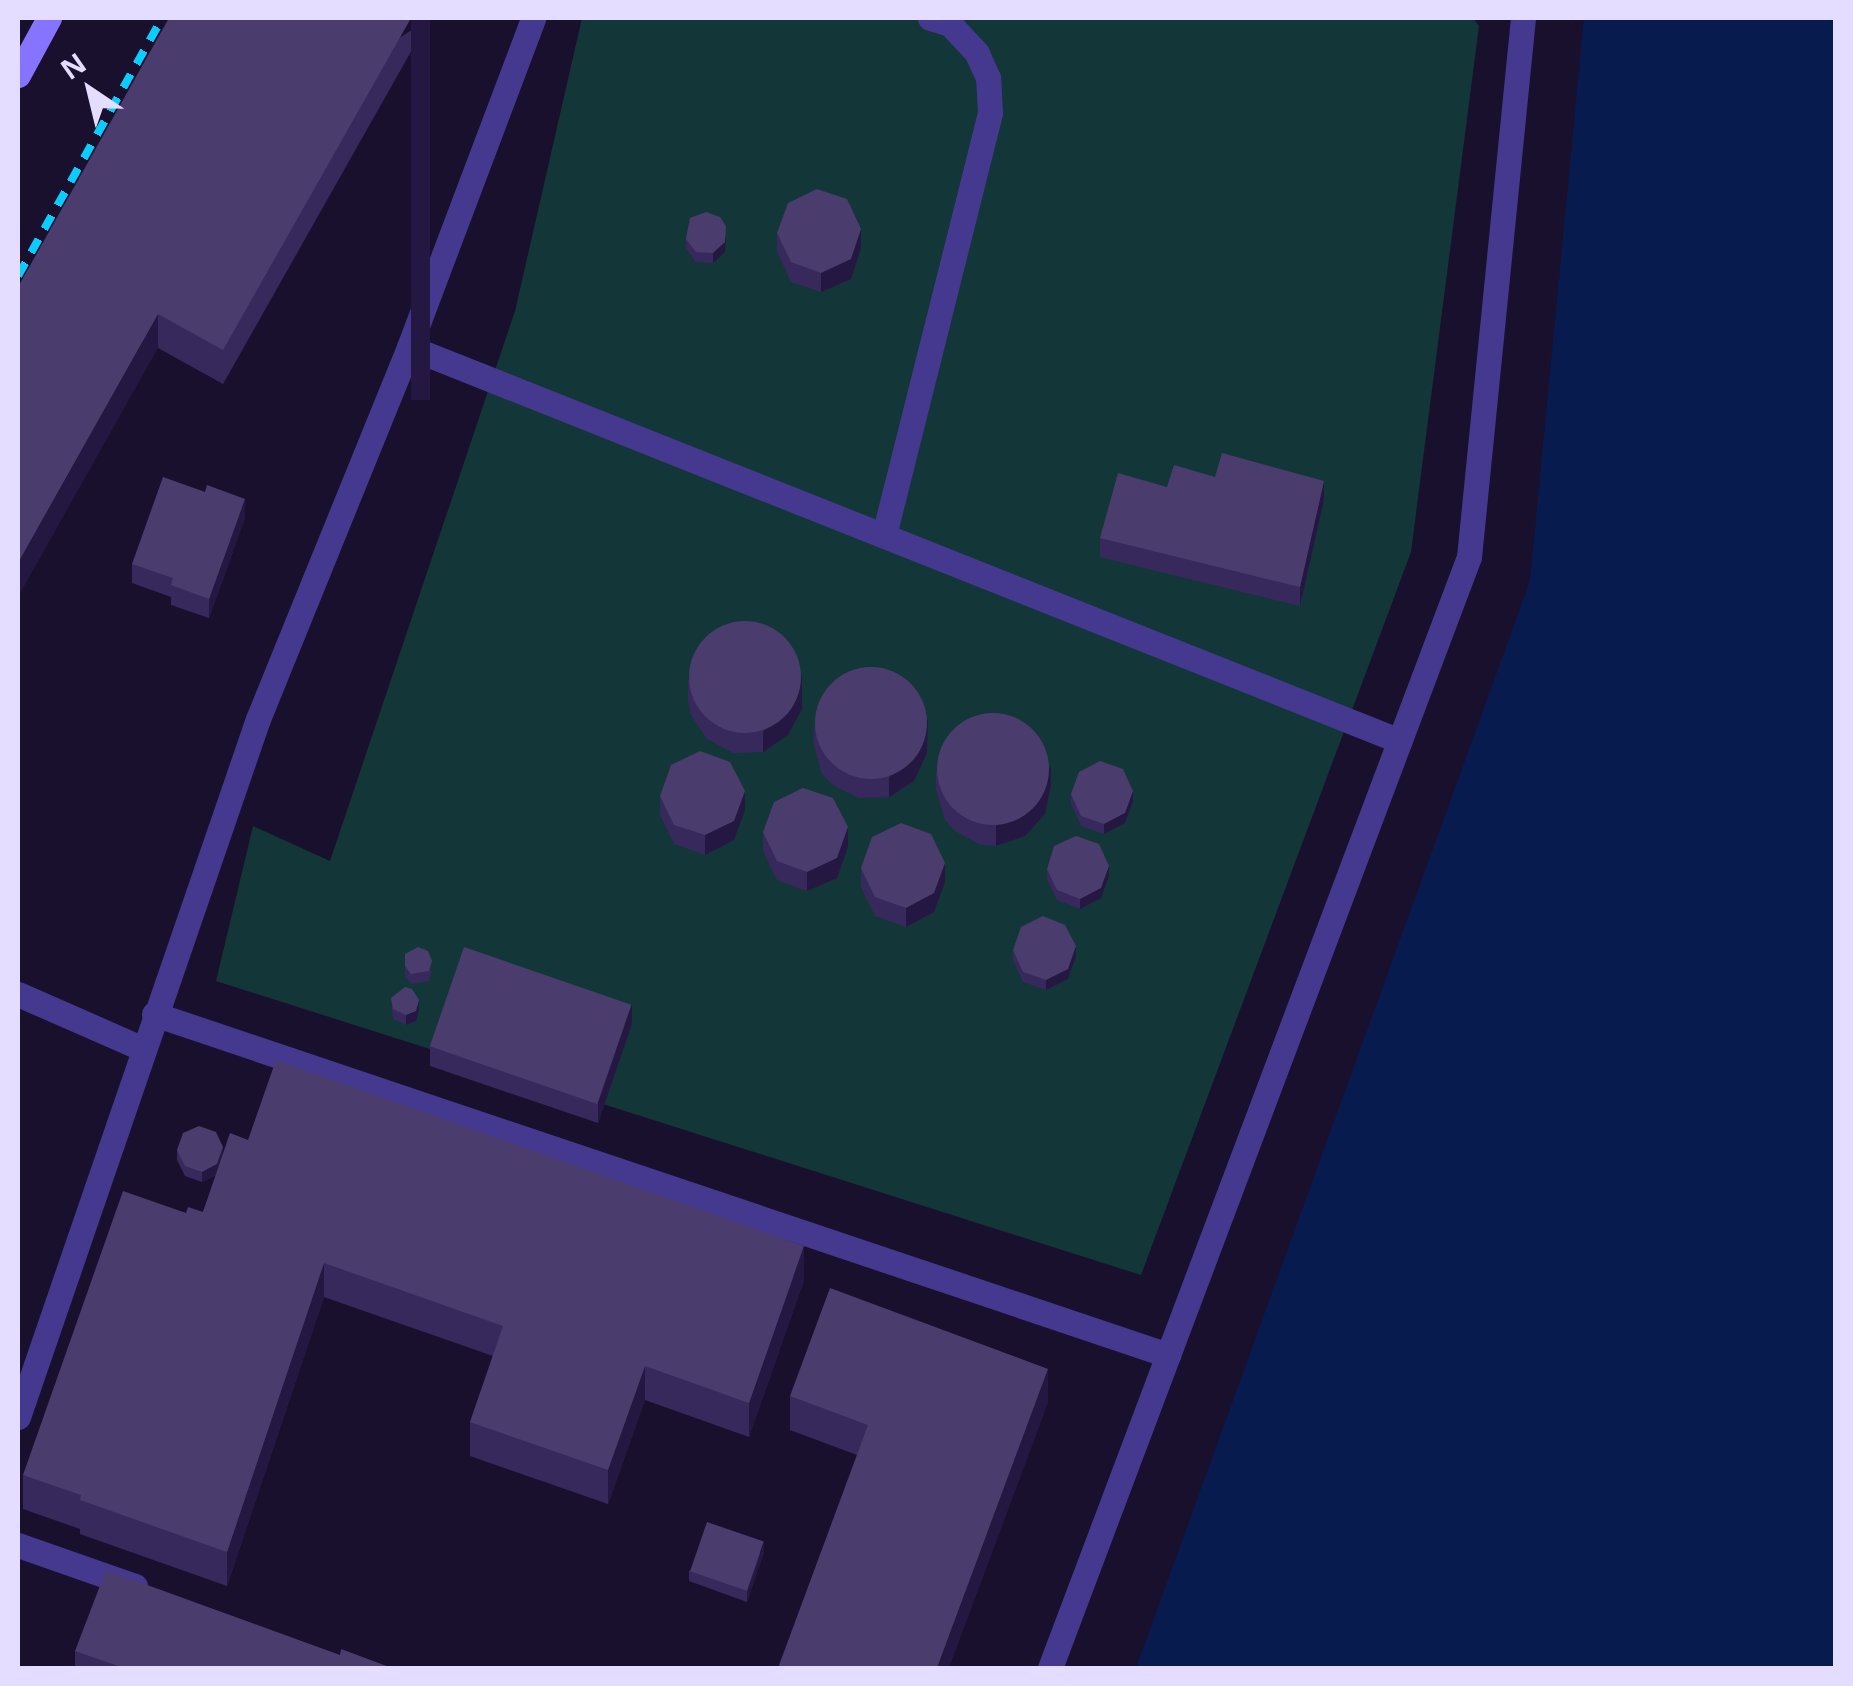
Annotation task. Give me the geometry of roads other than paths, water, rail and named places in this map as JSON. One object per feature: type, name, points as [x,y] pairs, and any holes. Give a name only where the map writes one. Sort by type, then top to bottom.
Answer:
[{"type":"main road","points":[[18,75],[50,18]]},
{"type":"lane","points":[[18,1417],[258,719],[409,347],[534,18]]},
{"type":"lane","points":[[884,535],[990,113],[988,78],[977,53],[950,24],[930,18]]},
{"type":"lane","points":[[1050,1668],[1469,558],[1522,18]]},
{"type":"lane","points":[[409,347],[1400,741]]},
{"type":"lane","points":[[18,994],[142,1048]]},
{"type":"lane","points":[[154,1014],[1168,1355]]},
{"type":"lane","points":[[18,1544],[165,1597]]},
{"type":"water","points":[[1584,18],[1835,18],[1835,1668],[1136,1668],[1530,581]]},
{"type":"railway","points":[[18,276],[162,18]]}]
